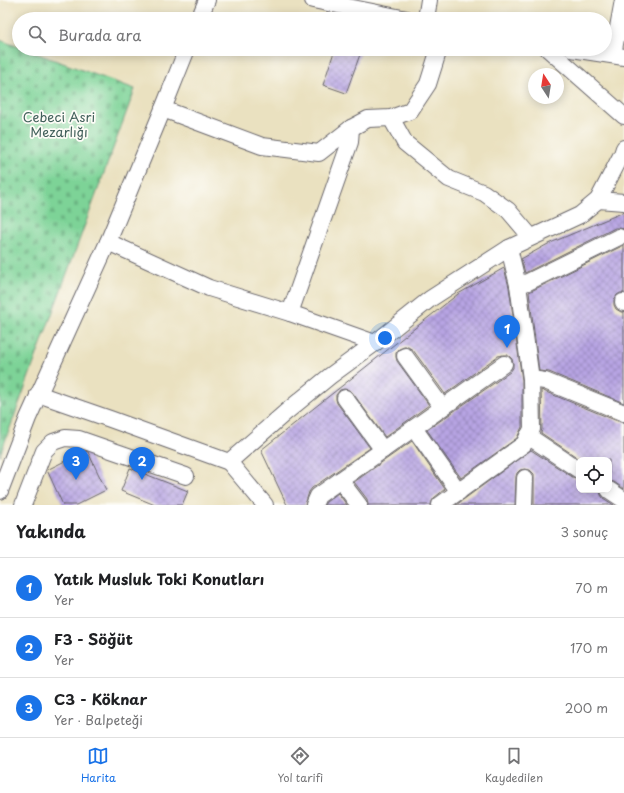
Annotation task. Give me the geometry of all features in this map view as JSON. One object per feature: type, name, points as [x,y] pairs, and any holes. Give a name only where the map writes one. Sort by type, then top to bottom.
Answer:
[{"type":"street","points":[[202,12],[207,0]]},
{"type":"street","points":[[313,0],[372,12]]},
{"type":"street","points":[[427,12],[429,0]]},
{"type":"street","points":[[618,56],[624,0]]},
{"type":"street","points":[[0,491],[38,394],[108,242],[164,110],[184,56]]},
{"type":"street","points":[[164,110],[262,146],[319,152],[351,128],[368,119],[391,118],[410,111],[428,84],[437,56]]},
{"type":"street","points":[[556,56],[624,116]]},
{"type":"street","points":[[391,118],[405,143],[449,179],[484,193],[508,210],[532,237]]},
{"type":"street","points":[[290,313],[350,142],[351,128]]},
{"type":"street","points":[[229,462],[330,376],[376,343],[430,299],[509,248],[580,215],[598,200],[624,148]]},
{"type":"street","points":[[598,200],[624,202]]},
{"type":"street","points":[[518,285],[528,282],[619,238]]},
{"type":"street","points":[[108,242],[209,288],[290,313],[376,343]]},
{"type":"street","points":[[440,505],[524,444],[532,430],[531,379],[518,285],[509,248]]},
{"type":"street","points":[[405,356],[442,407]]},
{"type":"street","points":[[314,505],[318,496],[504,364]]},
{"type":"street","points":[[531,379],[544,381],[624,413]]},
{"type":"street","points":[[38,394],[118,421],[229,462],[266,505]]},
{"type":"street","points":[[345,398],[382,450]]},
{"type":"street","points":[[414,428],[459,492]]},
{"type":"street","points":[[528,436],[576,468]]},
{"type":"street","points":[[23,505],[44,450],[53,442],[65,438],[79,438],[186,476]]},
{"type":"street","points":[[524,505],[525,478]]},
{"type":"street","points":[[340,480],[359,505]]},
{"type":"street","points":[[612,492],[624,500]]},
{"type":"green space","name":"Cebeci Asri Mezarlığı","points":[[0,40],[12,44],[12,56],[43,56],[135,89],[0,455]]},
{"type":"building","points":[[333,56],[359,56],[346,93],[323,85]]},
{"type":"building","points":[[624,212],[624,229],[615,228],[525,273],[521,259],[548,244]]},
{"type":"building","points":[[624,245],[624,293],[617,295],[614,300],[614,305],[616,309],[624,312],[624,403],[549,372],[539,371],[529,292]]},
{"type":"building","points":[[504,268],[509,287],[522,380],[522,427],[517,438],[461,478],[427,430],[510,372],[513,368],[512,359],[508,355],[498,356],[445,394],[413,350],[408,347],[404,347],[399,349],[396,353],[397,361],[429,405],[385,437],[352,392],[344,389],[340,390],[336,395],[337,403],[370,448],[312,488],[309,492],[305,505],[287,505],[261,450],[458,294]]},
{"type":"building","points":[[541,390],[620,422],[624,422],[624,489],[612,482],[612,457],[577,457],[541,433]]},
{"type":"building","points":[[412,441],[445,489],[434,498],[431,505],[368,505],[367,499],[354,482]]},
{"type":"building","points":[[531,450],[576,478],[576,493],[601,493],[603,498],[614,505],[534,505],[534,474],[530,470],[525,469],[520,470],[517,473],[515,505],[456,505]]},
{"type":"building","points":[[85,451],[88,452],[106,490],[76,505],[63,505],[47,470]]},
{"type":"building","points":[[130,468],[188,491],[182,505],[155,505],[121,491]]},
{"type":"building","points":[[338,493],[347,505],[324,505],[326,502]]},
{"type":"place","name":"Yatık Musluk Toki Konutları","points":[[507,348]]},
{"type":"place","name":"C3 - Köknar","points":[[76,480]]},
{"type":"place","name":"F3 - Söğüt","points":[[142,480]]}]
